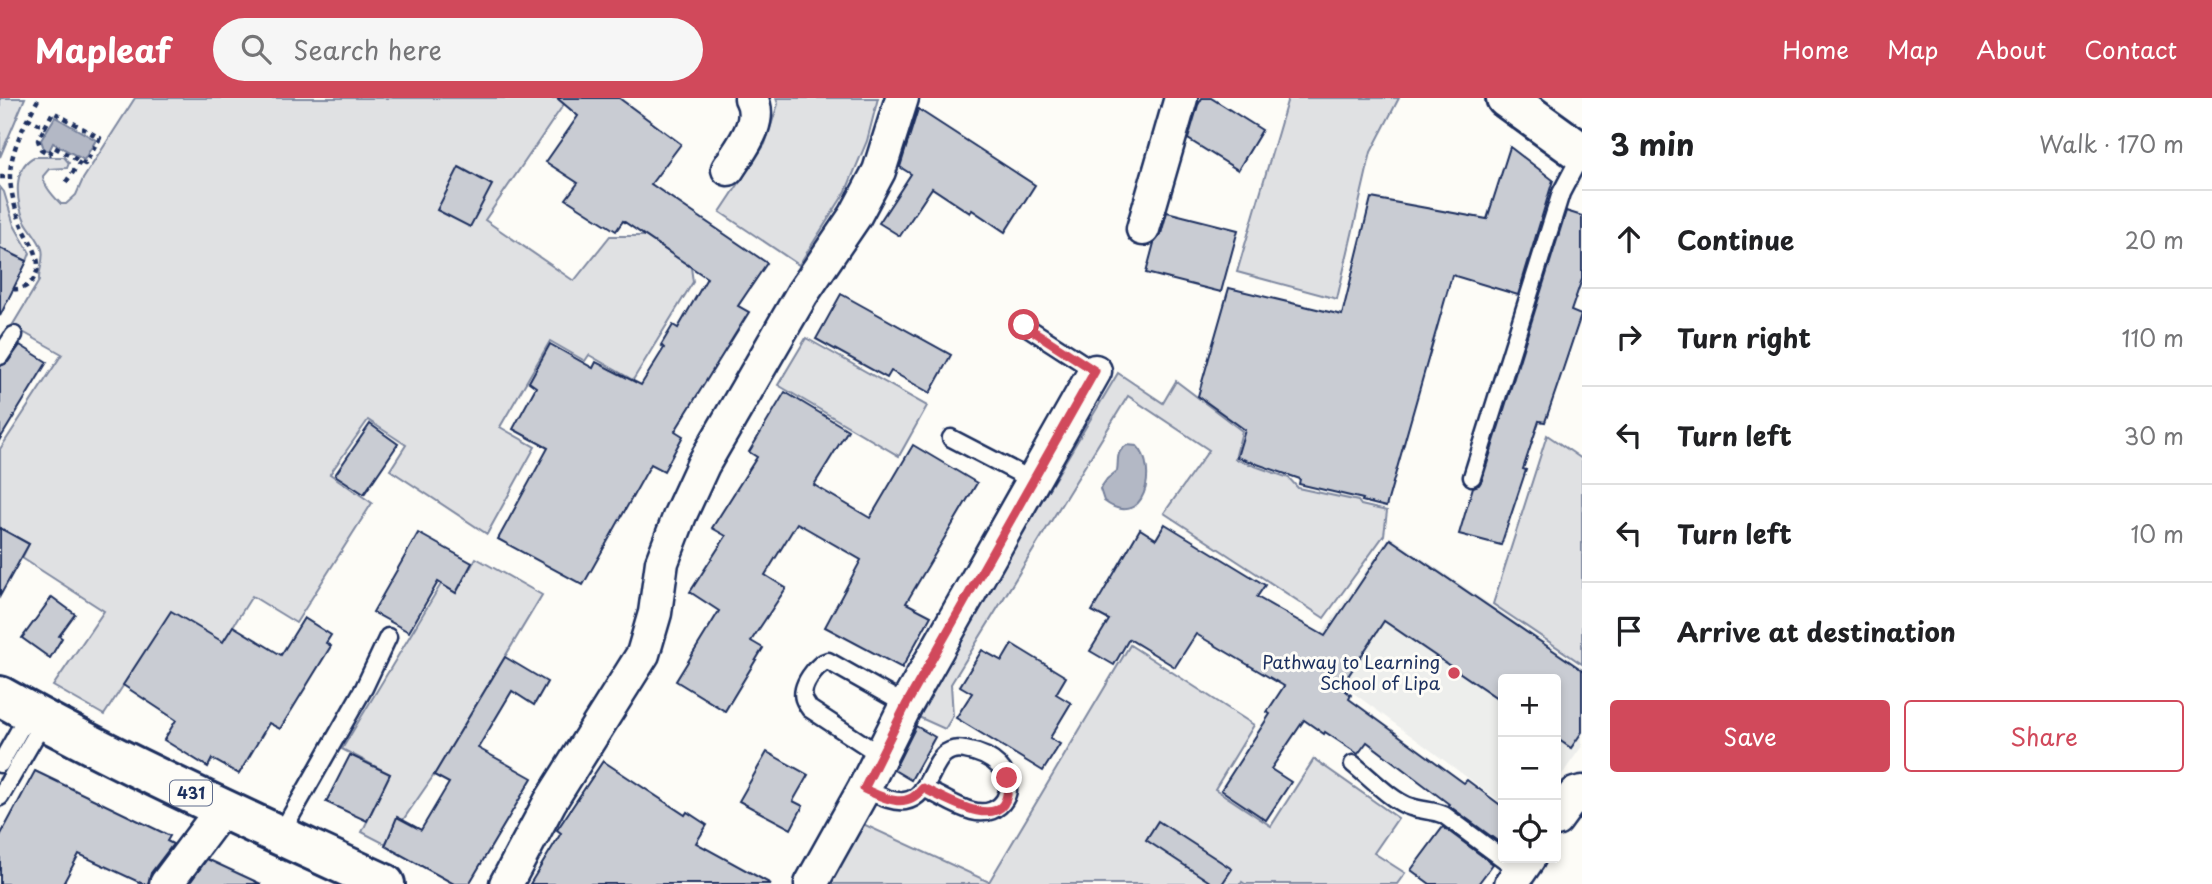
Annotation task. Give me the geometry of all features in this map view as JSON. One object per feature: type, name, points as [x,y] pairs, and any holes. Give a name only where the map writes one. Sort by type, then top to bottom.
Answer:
[{"type":"main road","points":[[1506,98],[1582,153]]},
{"type":"main road","name":"431","points":[[24,710],[385,884]]},
{"type":"street","points":[[728,169],[753,127],[756,107],[751,98]]},
{"type":"street","points":[[506,884],[550,802],[643,654],[655,613],[662,562],[703,465],[796,306],[855,216],[879,171],[902,98]]},
{"type":"street","points":[[1143,229],[1181,98]]},
{"type":"street","points":[[811,884],[864,789],[906,705],[1095,371]]},
{"type":"street","points":[[1561,813],[1575,794],[1582,792]]},
{"type":"street","points":[[166,884],[223,808]]},
{"type":"lane","points":[[1472,477],[1561,193],[1582,153]]},
{"type":"lane","points":[[1024,325],[1095,371]]},
{"type":"lane","points":[[0,356],[13,335]]},
{"type":"lane","points":[[951,438],[1032,480]]},
{"type":"lane","points":[[280,835],[357,700],[388,637]]},
{"type":"lane","points":[[880,755],[810,709],[804,699],[804,692],[814,670],[821,663],[828,661],[906,705]]},
{"type":"lane","points":[[0,764],[24,710]]},
{"type":"lane","points":[[0,797],[24,710]]},
{"type":"lane","points":[[864,789],[879,796],[905,801],[918,796],[939,759],[947,751],[959,748],[980,753],[998,766],[1007,778],[1007,797],[1001,806],[991,812],[972,811],[923,788]]},
{"type":"lane","points":[[1353,764],[1400,802],[1444,815],[1520,871]]},
{"type":"path","points":[[13,289],[24,287],[33,280],[37,270],[36,250],[20,223],[10,177],[15,150],[27,118],[39,98]]},
{"type":"path","points":[[53,112],[100,138],[85,164],[54,147],[49,154],[41,149],[38,140],[45,127],[53,112]]},
{"type":"path","points":[[27,118],[45,127]]},
{"type":"path","points":[[66,182],[81,161]]},
{"type":"path","points":[[0,177],[10,177]]},
{"type":"shaded area","points":[[0,98],[25,98],[0,157]]},
{"type":"shaded area","points":[[135,98],[557,98],[564,104],[485,220],[574,281],[610,236],[645,236],[691,267],[693,282],[633,380],[589,355],[585,361],[550,341],[500,427],[535,447],[487,534],[390,470],[406,445],[368,420],[330,474],[372,503],[296,623],[252,596],[223,642],[157,634],[104,715],[53,686],[104,611],[22,558],[29,544],[0,528],[0,449],[62,354],[12,326],[39,281],[43,257],[41,245],[25,221],[20,205],[18,186],[22,169],[34,157],[64,157],[69,163],[67,168],[49,169],[43,176],[52,194],[61,204],[66,204],[76,195],[83,179]]},
{"type":"shaded area","points":[[776,98],[878,98],[867,141],[846,191],[799,265],[720,212],[765,144],[778,104]]},
{"type":"shaded area","points":[[1288,98],[1399,98],[1371,152],[1337,299],[1237,272]]},
{"type":"shaded area","points":[[55,117],[96,140],[84,160],[53,143],[49,151],[44,149],[41,140]]},
{"type":"shaded area","points":[[0,187],[14,225],[30,253],[27,261],[0,248]]},
{"type":"shaded area","points":[[806,338],[927,406],[899,456],[778,385]]},
{"type":"shaded area","points":[[1118,373],[1163,403],[1176,381],[1242,431],[1235,459],[1289,478],[1298,488],[1358,501],[1361,505],[1387,511],[1384,535],[1324,618],[1164,513],[1209,450],[1128,396],[951,684],[953,716],[945,729],[914,715]]},
{"type":"shaded area","points":[[1547,435],[1582,459],[1582,664],[1493,604]]},
{"type":"shaded area","points":[[1127,445],[1137,446],[1144,456],[1147,468],[1144,493],[1138,503],[1129,509],[1118,508],[1104,501],[1100,489],[1117,471],[1119,453]]},
{"type":"shaded area","name":"Pathway to Learning School of Lipa","points":[[1390,536],[1582,667],[1582,746],[1561,776],[1561,674],[1498,674],[1498,800],[1305,657]]},
{"type":"shaded area","points":[[476,558],[542,595],[434,775],[403,820],[400,819],[385,844],[362,832],[390,774],[342,749],[441,584],[456,593]]},
{"type":"shaded area","points":[[1130,645],[1254,725],[1215,789],[1271,826],[1314,759],[1398,818],[1374,853],[1405,873],[1397,884],[827,884],[861,823],[989,882]]},
{"type":"building","points":[[557,98],[619,98],[681,144],[651,184],[767,263],[738,306],[749,312],[675,431],[683,436],[664,471],[651,464],[583,585],[498,539],[548,448],[513,429],[536,387],[529,382],[550,344],[593,368],[596,362],[641,385],[664,348],[661,345],[673,325],[678,328],[707,278],[623,221],[616,231],[566,199],[578,183],[546,162],[578,116]]},
{"type":"building","points":[[1202,98],[1211,98],[1262,130],[1238,170],[1188,139]]},
{"type":"building","points":[[918,109],[1035,185],[1005,232],[932,188],[900,236],[879,223],[911,174],[900,167]]},
{"type":"building","points":[[1510,147],[1553,180],[1518,295],[1452,275],[1386,507],[1299,484],[1300,479],[1237,457],[1245,430],[1198,396],[1229,288],[1342,315],[1371,198],[1487,219]]},
{"type":"building","points":[[459,167],[492,185],[470,227],[437,210]]},
{"type":"building","points":[[1566,211],[1582,216],[1582,279],[1571,311],[1581,315],[1545,422],[1539,421],[1501,545],[1459,534],[1473,487],[1479,485],[1482,480]]},
{"type":"building","points":[[1167,212],[1238,230],[1221,292],[1146,273],[1154,243],[1161,234]]},
{"type":"building","points":[[0,248],[27,261],[0,316]]},
{"type":"building","points":[[841,294],[951,355],[930,393],[891,371],[887,378],[816,339]]},
{"type":"building","points":[[20,345],[47,362],[0,439],[0,366],[8,362]]},
{"type":"building","points":[[785,392],[848,430],[814,485],[870,518],[913,445],[977,483],[906,603],[931,616],[902,668],[825,627],[861,560],[797,523],[765,575],[786,588],[751,641],[763,648],[725,711],[676,681],[719,611],[690,592],[726,536],[712,528],[757,457],[749,452]]},
{"type":"building","points":[[370,424],[398,444],[364,494],[335,475]]},
{"type":"building","points":[[1165,524],[1265,585],[1257,597],[1325,636],[1390,539],[1582,670],[1582,732],[1571,748],[1561,741],[1561,674],[1498,674],[1498,699],[1384,621],[1341,687],[1351,695],[1349,699],[1464,783],[1467,780],[1498,803],[1498,841],[1367,742],[1358,754],[1304,720],[1271,769],[1291,782],[1266,820],[1221,790],[1270,714],[1267,712],[1284,686],[1196,634],[1175,667],[1129,639],[1114,665],[1090,651],[1109,620],[1092,611],[1140,529],[1156,539]]},
{"type":"building","points":[[0,528],[29,544],[0,596]]},
{"type":"building","points":[[418,533],[472,563],[456,593],[438,582],[409,632],[373,612]]},
{"type":"building","points":[[52,597],[75,614],[59,636],[62,638],[50,658],[22,638]]},
{"type":"building","points":[[171,611],[223,642],[233,626],[281,655],[304,618],[331,635],[326,643],[331,646],[280,729],[269,723],[239,774],[212,759],[208,767],[164,740],[176,720],[123,685]]},
{"type":"building","points":[[1012,644],[1066,677],[1056,694],[1071,703],[1050,738],[1060,744],[1043,771],[956,718],[972,693],[960,686],[982,650],[1002,661]]},
{"type":"building","points":[[505,657],[547,682],[534,705],[512,691],[478,748],[532,778],[469,884],[454,884],[385,846],[397,817],[421,830],[449,783],[434,775]]},
{"type":"building","points":[[916,726],[935,737],[911,780],[894,770]]},
{"type":"building","points":[[767,752],[808,775],[793,801],[803,806],[791,829],[739,801]]},
{"type":"building","points":[[350,755],[390,774],[367,821],[326,802]]},
{"type":"building","points":[[603,761],[685,815],[687,812],[707,825],[696,843],[771,884],[530,884],[561,833],[557,830]]},
{"type":"building","points":[[35,771],[170,836],[167,841],[173,844],[151,873],[148,884],[79,854],[63,884],[0,884],[0,836]]},
{"type":"building","points":[[1158,821],[1232,869],[1222,884],[1213,884],[1146,840]]},
{"type":"building","points":[[1443,827],[1493,864],[1478,884],[1430,884],[1411,870]]},
{"type":"building","points":[[207,859],[261,884],[189,884]]},
{"type":"place","name":"Pathway to Learning School of Lipa","points":[[1454,673]]},
{"type":"route","points":[[1007,778],[1007,797],[1001,806],[991,812],[972,811],[923,788],[918,796],[905,801],[896,801],[864,789],[906,705],[1095,371],[1024,325]]}]
